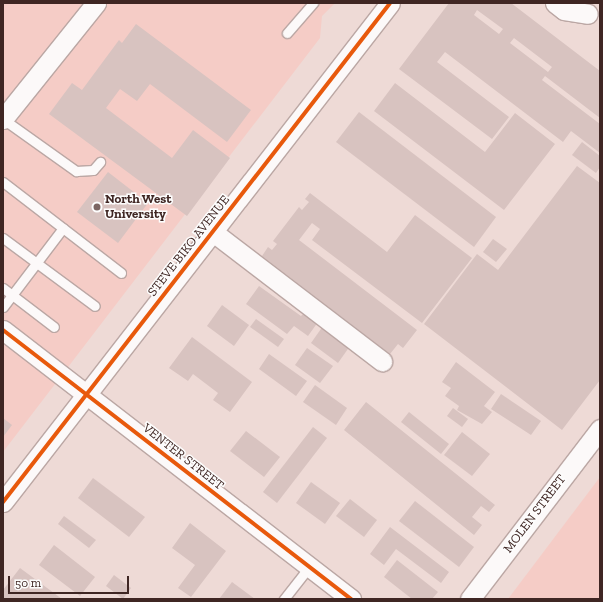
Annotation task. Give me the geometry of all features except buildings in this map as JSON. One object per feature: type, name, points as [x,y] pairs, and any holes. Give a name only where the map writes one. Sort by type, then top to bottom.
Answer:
[{"type":"street","points":[[3,119],[96,3]]},
{"type":"street","name":"STEVE BIKO AVENUE","points":[[3,502],[390,3]]},
{"type":"street","points":[[555,3],[564,10],[590,13]]},
{"type":"street","points":[[213,232],[382,361]]},
{"type":"street","name":"VENTER STREET","points":[[3,330],[351,599]]},
{"type":"street","name":"MOLEN STREET","points":[[470,599],[600,429]]},
{"type":"lane","points":[[287,33],[313,3]]},
{"type":"lane","points":[[3,119],[76,171],[93,170],[100,162]]},
{"type":"lane","points":[[3,182],[121,273]]},
{"type":"lane","points":[[3,307],[14,296],[63,228]]},
{"type":"lane","points":[[3,238],[96,306]]},
{"type":"lane","points":[[3,288],[54,327]]},
{"type":"lane","points":[[284,599],[309,567]]},
{"type":"shaded area","name":"North West University","points":[[3,3],[335,3],[322,16],[320,38],[3,452]]},
{"type":"shaded area","points":[[600,477],[600,599],[508,599]]},
{"type":"cycle path","points":[[3,502],[390,3]]},
{"type":"cycle path","points":[[3,330],[351,599]]},
{"type":"place","name":"North West University","points":[[97,207]]}]
